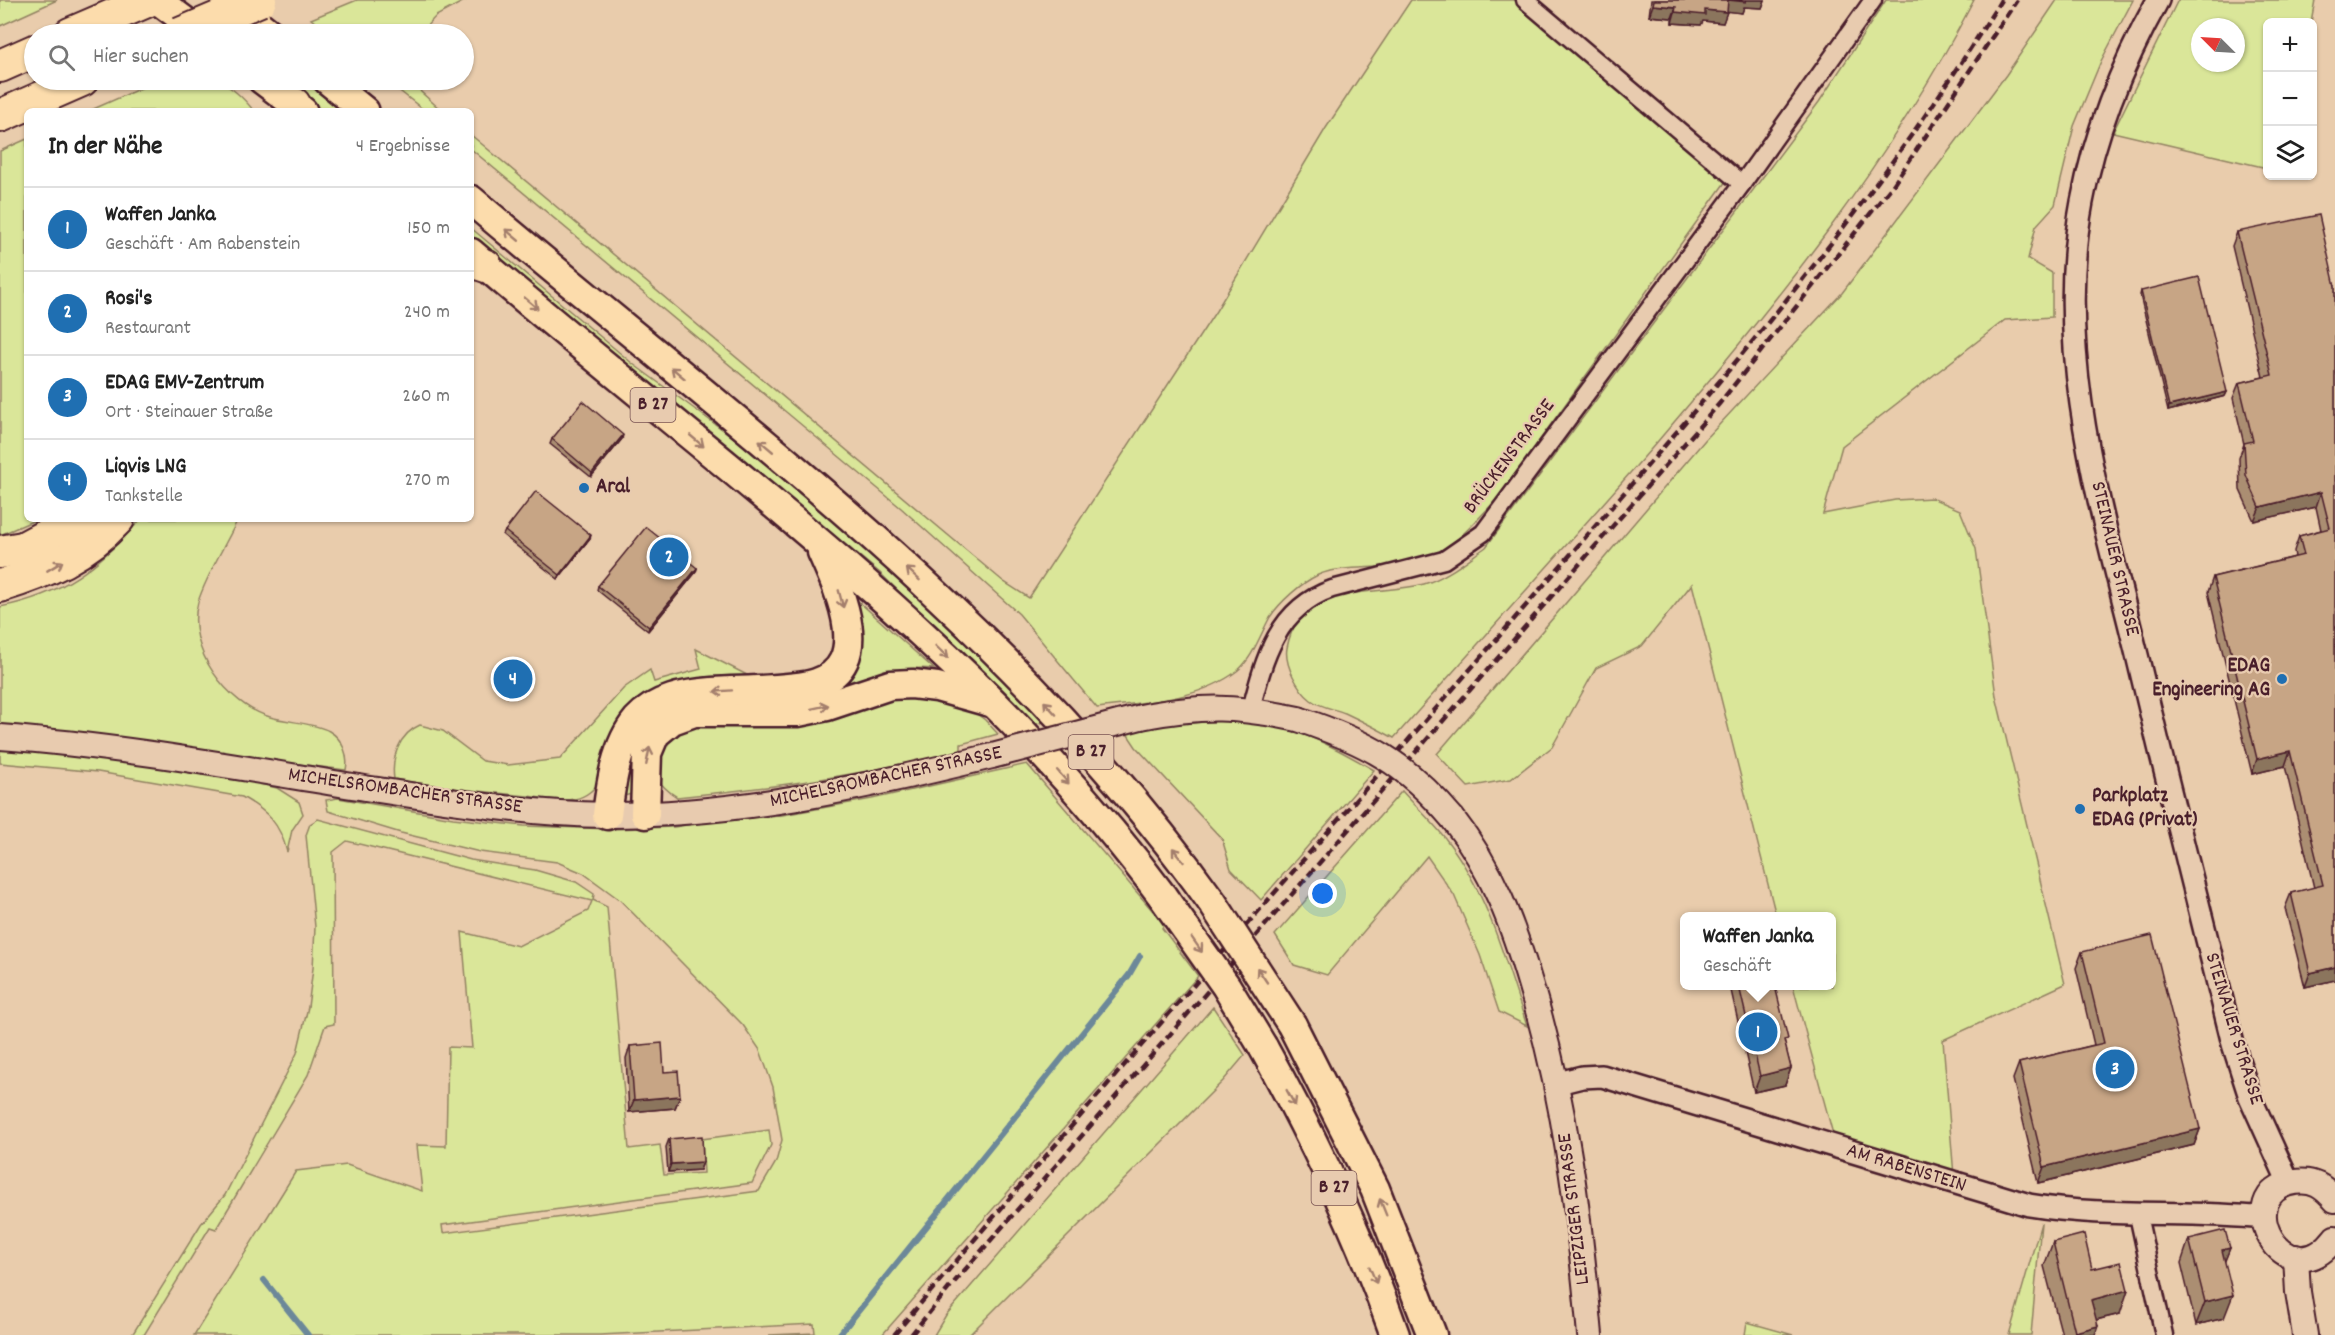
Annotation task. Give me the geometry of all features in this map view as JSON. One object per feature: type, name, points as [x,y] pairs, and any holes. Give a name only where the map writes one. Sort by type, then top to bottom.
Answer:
[{"type":"highway","points":[[92,24],[149,0]]},
{"type":"highway","points":[[204,24],[260,0]]},
{"type":"highway","points":[[0,66],[24,55]]},
{"type":"highway","points":[[0,116],[59,90]]},
{"type":"highway","name":"B 27","points":[[474,203],[810,483],[956,614],[1020,676],[1097,758],[1178,855],[1212,902],[1292,1025],[1375,1189],[1434,1330]]},
{"type":"highway","name":"B 27","points":[[476,260],[819,544],[933,643],[1058,771],[1163,897],[1226,986],[1263,1047],[1309,1133],[1375,1279],[1395,1335]]},
{"type":"highway","points":[[0,552],[23,548],[71,522]]},
{"type":"highway","points":[[0,586],[47,571],[81,550],[114,522]]},
{"type":"highway","points":[[608,815],[620,748],[638,720],[656,706],[686,694],[816,683],[839,672],[848,653],[848,633],[841,594],[819,544]]},
{"type":"highway","points":[[645,814],[647,753],[655,734],[672,720],[694,712],[798,712],[827,706],[890,685],[912,684],[938,687],[994,703]]},
{"type":"main road","points":[[157,0],[189,24]]},
{"type":"main road","points":[[228,0],[258,24]]},
{"type":"main road","points":[[275,90],[298,108]]},
{"type":"main road","points":[[339,90],[361,108]]},
{"type":"main road","name":"MICHELSROMBACHER STRASSE","points":[[0,737],[112,748],[442,801],[499,808],[608,815],[783,802],[992,756],[1141,717],[1190,708],[1251,710],[1298,719],[1347,735],[1373,748],[1412,775],[1453,819],[1487,868],[1503,901],[1522,954],[1558,1083]]},
{"type":"main road","name":"LEIPZIGER STRASSE","points":[[1558,1083],[1574,1178],[1590,1335]]},
{"type":"main road","points":[[2335,1200],[2327,1190],[2315,1183],[2289,1183],[2271,1196],[2263,1218],[2265,1229],[2276,1248],[2296,1257],[2319,1253],[2335,1238]]},
{"type":"main road","points":[[2296,1257],[2298,1292],[2305,1335]]},
{"type":"street","points":[[1525,0],[1742,184]]},
{"type":"street","name":"BRÜCKENSTRASSE","points":[[1251,710],[1273,638],[1283,623],[1309,599],[1332,589],[1444,560],[1483,532],[1742,184],[1873,0]]},
{"type":"street","name":"STEINAUER STRASSE","points":[[2158,0],[2110,102],[2082,202],[2074,328],[2078,379],[2100,502],[2233,1044],[2250,1097],[2289,1183]]},
{"type":"street","name":"AM RABENSTEIN","points":[[1558,1083],[1582,1077],[1602,1076],[2029,1205],[2069,1211],[2138,1215],[2227,1214],[2263,1218]]},
{"type":"street","points":[[2138,1215],[2164,1335]]},
{"type":"green space","points":[[0,0],[57,0],[0,26]]},
{"type":"green space","points":[[357,0],[466,0],[436,16],[428,24],[317,24],[311,19]]},
{"type":"green space","points":[[1411,0],[1515,0],[1726,181],[1498,498],[1458,538],[1446,548],[1418,560],[1339,570],[1311,578],[1274,611],[1243,666],[1222,681],[1205,689],[1170,698],[1097,708],[1019,614],[901,508],[474,152],[474,138],[1004,582],[1029,598],[1216,311],[1326,128]]},
{"type":"green space","points":[[1886,0],[1974,0],[1906,118],[1868,175],[1788,283],[1702,389],[1394,738],[1306,696],[1293,676],[1288,661],[1287,648],[1294,626],[1307,611],[1323,601],[1342,595],[1424,584],[1440,578],[1486,547],[1819,102]]},
{"type":"green space","points":[[2057,0],[2133,0],[2101,61],[2074,126],[2055,205],[2036,226],[2028,259],[2052,273],[2052,317],[2005,320],[1842,446],[1823,514],[1895,500],[1932,498],[1960,510],[1976,549],[1996,696],[2065,984],[1943,1040],[1954,1176],[1834,1138],[1794,990],[1836,990],[1836,912],[1775,912],[1692,584],[1642,646],[1596,668],[1552,747],[1511,779],[1468,787],[1437,754],[1705,440],[1842,293],[2006,75]]},
{"type":"green space","points":[[2178,0],[2315,0],[2312,18],[2263,18],[2263,167],[2113,132]]},
{"type":"green space","points":[[136,90],[232,90],[252,108],[96,108]]},
{"type":"green space","points":[[295,90],[321,90],[344,108],[318,108]]},
{"type":"green space","points":[[399,90],[420,90],[439,108],[421,108]]},
{"type":"green space","points":[[24,140],[24,522],[30,522],[0,535],[0,151]]},
{"type":"green space","points":[[474,231],[633,364],[756,454],[907,583],[1047,721],[1034,725],[880,573],[474,239]]},
{"type":"green space","points":[[138,522],[236,522],[198,602],[196,620],[198,638],[204,656],[213,673],[225,688],[254,711],[270,717],[316,726],[334,734],[344,748],[347,759],[346,770],[0,727],[0,607],[43,595],[61,586],[95,564]]},
{"type":"green space","points":[[848,592],[934,669],[912,669],[890,673],[871,679],[840,694],[811,700],[729,702],[678,711],[657,723],[642,741],[635,760],[632,794],[624,796],[620,781],[628,753],[642,727],[664,708],[695,699],[805,692],[834,684],[854,667],[859,638]]},
{"type":"green space","points":[[696,649],[749,676],[749,679],[603,778],[594,789],[579,798],[551,799],[394,779],[395,755],[398,748],[407,734],[420,725],[443,731],[483,761],[508,765],[560,759],[624,688],[650,670],[654,682],[701,669]]},
{"type":"green space","points":[[878,694],[958,700],[985,720],[998,734],[961,744],[961,751],[926,759],[820,779],[749,789],[677,797],[660,783],[658,778],[655,751],[685,725]]},
{"type":"green space","points":[[1251,721],[1287,729],[1332,747],[1374,770],[1261,900],[1231,869],[1222,839],[1136,747],[1126,732],[1166,725]]},
{"type":"green space","points":[[0,749],[120,760],[256,783],[277,788],[299,802],[303,814],[292,830],[287,852],[281,833],[271,819],[259,807],[242,797],[98,772],[0,763]]},
{"type":"green space","points":[[1027,764],[1164,924],[1162,928],[1198,976],[882,1335],[769,1335],[815,1333],[814,1324],[600,1335],[194,1335],[296,1171],[347,1165],[422,1191],[417,1145],[446,1146],[448,1047],[472,1048],[462,932],[518,946],[588,911],[592,901],[347,841],[333,852],[334,1024],[325,1026],[308,1075],[216,1229],[210,1227],[144,1335],[132,1335],[201,1224],[225,1195],[297,1053],[308,1007],[315,927],[306,835],[310,824],[318,819],[471,860],[535,870],[576,882],[594,894],[593,900],[607,907],[629,1149],[660,1145],[664,1175],[704,1173],[702,1139],[769,1130],[771,1145],[752,1183],[442,1225],[443,1233],[759,1191],[776,1162],[782,1140],[773,1087],[760,1050],[743,1025],[620,900],[583,873],[557,862],[480,852],[401,833],[328,811],[326,800],[338,798],[453,818],[524,826],[612,829],[674,827],[737,817],[771,817],[872,799]]},
{"type":"green space","points":[[1402,791],[1443,835],[1475,884],[1504,955],[1527,1026],[1499,1012],[1480,955],[1454,895],[1427,856],[1327,975],[1294,965],[1275,935]]},
{"type":"green space","points":[[1213,1007],[1245,1055],[1223,1081],[969,1335],[934,1335],[946,1315]]},
{"type":"green space","points":[[2041,1223],[2031,1335],[2009,1335]]},
{"type":"green space","points":[[1747,1322],[1793,1335],[1745,1335]]},
{"type":"building","points":[[1654,0],[1728,0],[1727,12],[1705,10],[1705,15],[1675,12],[1676,7],[1653,5]]},
{"type":"building","name":"EDAG Engineering AG","points":[[2319,215],[2335,286],[2335,967],[2310,973],[2291,893],[2323,885],[2290,751],[2257,759],[2213,577],[2304,555],[2299,536],[2330,528],[2321,492],[2260,507],[2246,475],[2244,443],[2253,441],[2239,383],[2272,375],[2237,232]]},
{"type":"building","points":[[2199,277],[2227,392],[2169,406],[2141,291]]},
{"type":"building","points":[[583,401],[623,435],[592,473],[552,439]]},
{"type":"building","points":[[536,491],[591,535],[560,575],[505,531]]},
{"type":"building","points":[[646,527],[697,568],[649,627],[598,586]]},
{"type":"building","points":[[2152,935],[2200,1129],[2044,1167],[2019,1063],[2104,1043],[2082,952]]},
{"type":"building","points":[[1740,990],[1776,990],[1788,1039],[1784,1040],[1791,1068],[1760,1076]]},
{"type":"building","points":[[662,1043],[664,1072],[678,1071],[680,1096],[634,1100],[630,1046]]},
{"type":"building","points":[[702,1136],[703,1162],[671,1164],[669,1139]]},
{"type":"building","points":[[2225,1230],[2230,1248],[2222,1250],[2233,1295],[2205,1302],[2189,1239]]},
{"type":"building","points":[[2084,1234],[2092,1269],[2121,1262],[2128,1290],[2091,1300],[2098,1326],[2075,1332],[2053,1242]]},
{"type":"waterway","points":[[839,1335],[1129,975],[1140,956]]},
{"type":"waterway","points":[[264,1280],[308,1335]]},
{"type":"railway","points":[[894,1335],[1127,1061],[1712,390],[1774,315],[1893,161],[2001,0]]},
{"type":"railway","points":[[911,1335],[950,1287],[1719,404],[1893,185],[2017,0]]},
{"type":"place","name":"Aral","points":[[584,488]]},
{"type":"place","name":"Rosi's","points":[[669,557]]},
{"type":"place","name":"Liqvis LNG","points":[[513,679]]},
{"type":"place","name":"EDAG Engineering AG","points":[[2282,679]]},
{"type":"place","name":"Parkplatz EDAG (Privat)","points":[[2080,809]]},
{"type":"place","name":"Waffen Janka","points":[[1758,1032]]},
{"type":"place","name":"EDAG EMV-Zentrum","points":[[2115,1069]]}]
